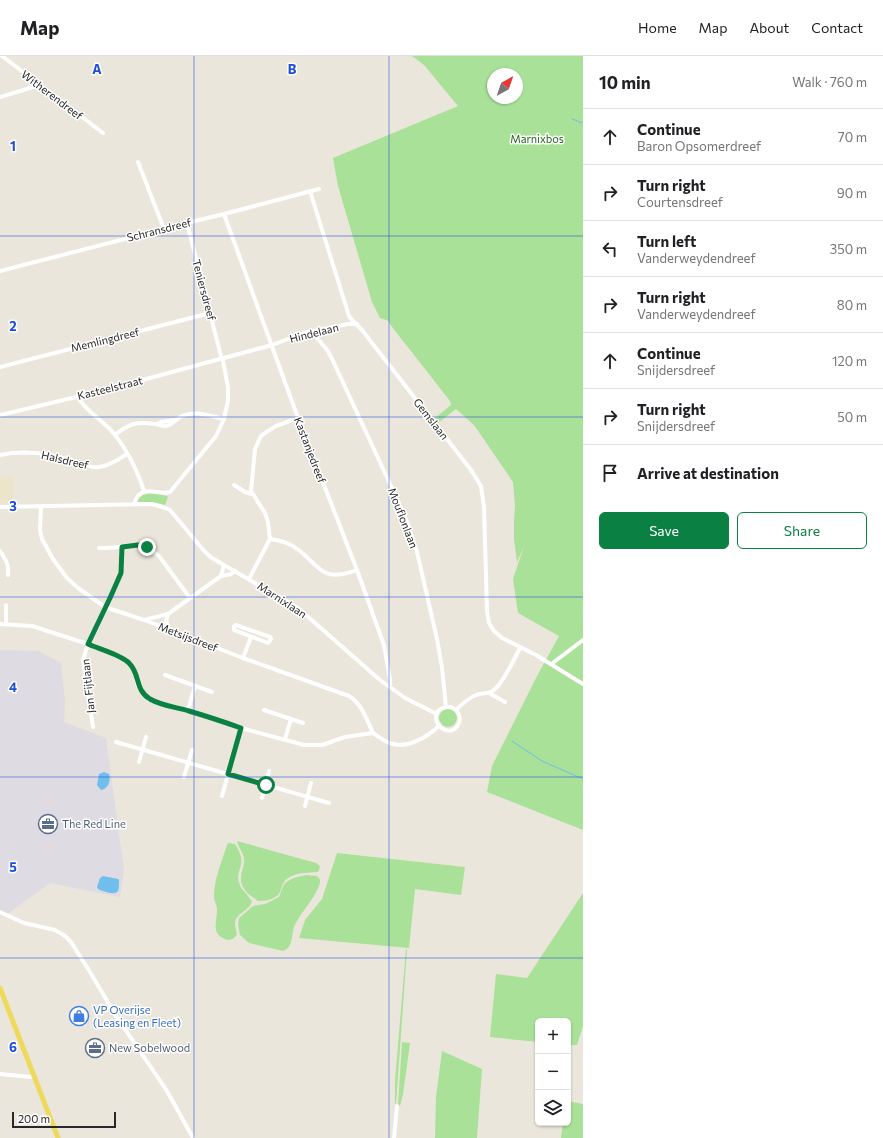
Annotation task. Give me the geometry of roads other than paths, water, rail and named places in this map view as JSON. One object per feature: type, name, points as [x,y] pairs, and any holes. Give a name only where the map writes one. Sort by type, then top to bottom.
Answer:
[{"type":"main road","points":[[0,988],[58,1138]]},
{"type":"street","name":"Witherendreef","points":[[3,56],[103,133]]},
{"type":"street","points":[[0,97],[40,85]]},
{"type":"street","points":[[138,162],[164,229]]},
{"type":"street","name":"Schransdreef","points":[[0,272],[319,189]]},
{"type":"street","name":"Gemslaan","points":[[310,191],[349,316],[357,324],[472,470],[481,486],[484,507],[486,611],[489,623],[498,634],[520,648],[552,664],[583,684]]},
{"type":"street","name":"Kastanjedreef","points":[[224,214],[298,418],[357,570],[384,645],[390,687]]},
{"type":"street","name":"Teniersdreef","points":[[144,491],[155,491],[164,494],[170,492],[216,436],[224,419],[228,400],[228,387],[222,359],[186,223]]},
{"type":"street","name":"Memlingdreef","points":[[0,367],[210,313]]},
{"type":"street","name":"Hindelaan","points":[[272,345],[304,333],[348,324],[357,324]]},
{"type":"street","name":"Mouflonlaan","points":[[315,331],[317,338],[328,351],[334,363],[408,524],[417,552],[437,639],[446,706]]},
{"type":"street","name":"Kasteelstraat","points":[[0,415],[102,391],[272,345]]},
{"type":"street","points":[[77,396],[81,402],[115,435],[127,454],[140,479],[144,491],[136,499],[134,504]]},
{"type":"street","points":[[115,435],[128,426],[137,423],[157,424],[160,422],[175,420],[191,413],[224,419]]},
{"type":"street","points":[[249,579],[270,540],[268,522],[265,513],[251,491],[255,449],[261,436],[276,426],[298,418]]},
{"type":"street","name":"Halsdreef","points":[[0,455],[29,453],[72,460],[89,467],[99,467],[107,465],[127,454]]},
{"type":"street","points":[[234,485],[245,492],[252,494]]},
{"type":"street","name":"Marnixlaan","points":[[0,507],[158,504],[170,510],[205,552],[224,565],[298,608],[380,680],[405,698],[437,714]]},
{"type":"street","name":"Metsijsdreef","points":[[41,507],[40,530],[42,539],[55,563],[67,578],[78,588],[106,607],[349,696],[354,699],[366,718],[373,733]]},
{"type":"street","points":[[270,540],[288,543],[327,574],[335,576],[348,574],[357,570]]},
{"type":"street","points":[[99,548],[138,545],[147,547],[158,556],[190,598]]},
{"type":"street","name":"Jan Fijtlaan","points":[[93,727],[83,660],[88,644],[121,573],[122,547]]},
{"type":"street","points":[[0,551],[9,567],[8,576]]},
{"type":"street","points":[[221,576],[224,565]]},
{"type":"street","points":[[144,620],[168,614],[221,576],[235,571]]},
{"type":"street","points":[[6,605],[6,624]]},
{"type":"street","points":[[168,614],[166,621],[169,630]]},
{"type":"street","points":[[0,624],[32,626],[88,644],[124,659],[130,664],[136,674],[138,686],[141,691],[157,703],[188,710],[241,728],[304,745],[322,745],[345,737],[373,733],[381,739],[391,743],[403,745],[420,740],[432,733],[439,726]]},
{"type":"street","points":[[236,625],[270,637],[271,639],[268,643],[251,637],[234,630],[234,626],[236,625]]},
{"type":"street","points":[[243,658],[251,637]]},
{"type":"street","points":[[552,664],[583,640]]},
{"type":"street","points":[[456,710],[468,699],[477,695],[489,693],[497,687],[520,648]]},
{"type":"street","points":[[165,675],[212,692]]},
{"type":"street","points":[[188,710],[195,686]]},
{"type":"street","points":[[489,693],[505,702]]},
{"type":"street","points":[[446,706],[456,710],[460,719],[456,727],[448,730],[439,726],[436,722],[437,714],[440,709],[446,706]]},
{"type":"street","points":[[264,710],[303,723]]},
{"type":"street","points":[[285,739],[291,719]]},
{"type":"street","points":[[222,796],[241,728]]},
{"type":"street","points":[[139,762],[146,737]]},
{"type":"street","points":[[116,742],[329,803]]},
{"type":"street","points":[[184,777],[192,750]]},
{"type":"street","points":[[262,798],[269,771]]},
{"type":"street","points":[[305,806],[311,783]]},
{"type":"street","points":[[0,912],[24,923],[55,930],[71,942],[116,1016],[167,1091],[193,1138]]},
{"type":"street","points":[[0,1074],[34,1076]]},
{"type":"street","points":[[394,1138],[397,1106]]},
{"type":"water","points":[[104,772],[109,774],[110,777],[107,786],[101,790],[97,785],[99,774]]},
{"type":"water","points":[[103,876],[119,880],[118,891],[108,893],[98,889],[97,887],[100,878]]},
{"type":"waterway","points":[[572,119],[583,123]]},
{"type":"waterway","points":[[512,741],[542,761],[583,779]]},
{"type":"place","name":"The Red Line","points":[[48,824]]},
{"type":"place","name":"VP Overijse (Leasing en Fleet)","points":[[79,1016]]},
{"type":"place","name":"New Sobelwood","points":[[95,1048]]},
{"type":"park label","name":"Marnixbos","points":[[537,139]]}]
